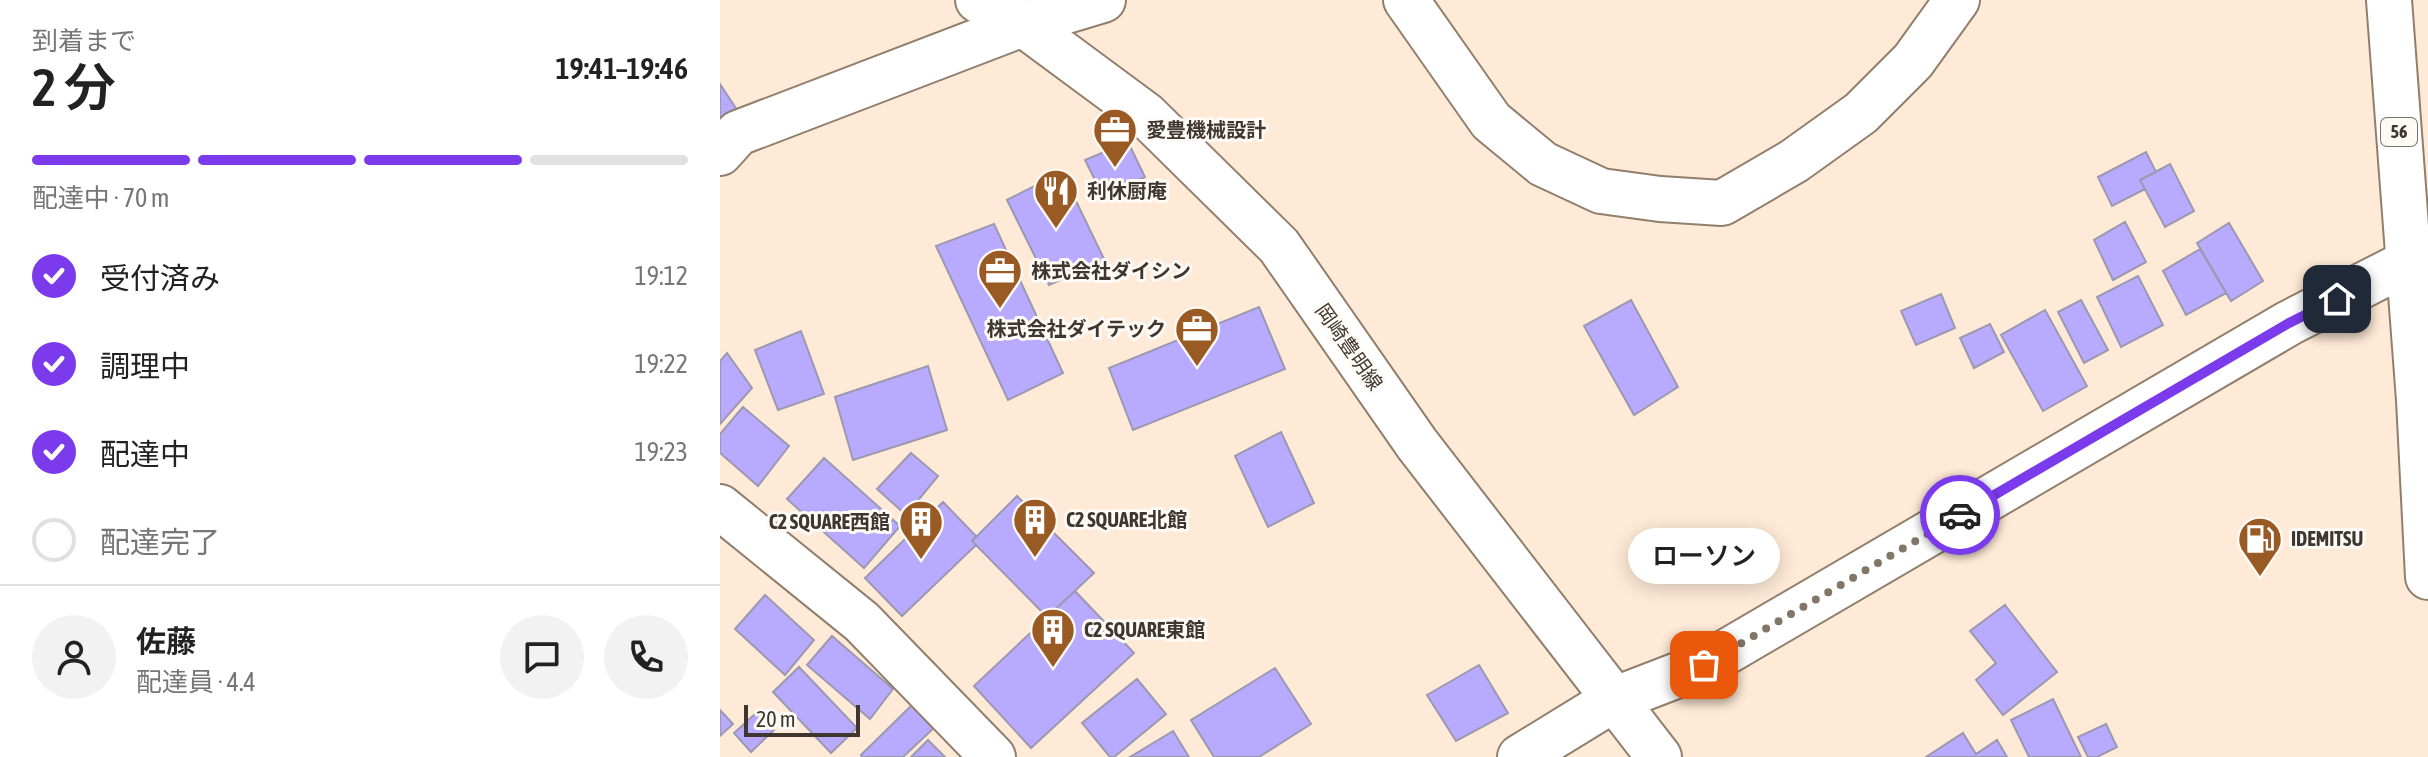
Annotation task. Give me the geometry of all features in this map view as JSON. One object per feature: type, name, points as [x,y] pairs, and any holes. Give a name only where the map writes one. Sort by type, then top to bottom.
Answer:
[{"type":"main road","name":"岡崎豊明線","points":[[978,0],[1023,24],[1146,115],[1279,246],[1417,444],[1659,757]]},
{"type":"main road","points":[[720,153],[738,133],[1023,24],[1103,0]]},
{"type":"main road","points":[[1406,0],[1491,121],[1543,164],[1601,191],[1722,203],[1794,161],[1861,113],[1913,61],[1957,0]]},
{"type":"main road","name":"56","points":[[2389,0],[2418,258],[2419,400],[2428,577]]},
{"type":"main road","points":[[1520,757],[1613,700],[1704,665],[2289,323],[2418,258]]},
{"type":"main road","points":[[720,507],[862,622],[993,757]]},
{"type":"building","points":[[720,84],[741,116],[720,130]]},
{"type":"building","name":"愛豊機械設計","points":[[1128,142],[1145,177],[1103,196],[1085,160]]},
{"type":"building","points":[[2146,152],[2156,172],[2140,180],[2145,189],[2112,206],[2098,177]]},
{"type":"building","points":[[2170,164],[2194,211],[2165,227],[2140,180]]},
{"type":"building","name":"利休厨庵","points":[[1062,172],[1105,261],[1049,285],[1007,200]]},
{"type":"building","points":[[2125,222],[2146,262],[2113,280],[2094,240]]},
{"type":"building","points":[[2229,223],[2263,281],[2231,301],[2197,243]]},
{"type":"building","name":"株式会社ダイシン","points":[[994,224],[1063,373],[1008,400],[936,246]]},
{"type":"building","points":[[2200,249],[2226,293],[2186,315],[2163,271]]},
{"type":"building","points":[[2138,276],[2163,325],[2121,347],[2097,297]]},
{"type":"building","points":[[1941,294],[1955,328],[1916,345],[1901,311]]},
{"type":"building","points":[[1631,300],[1678,387],[1634,415],[1584,326]]},
{"type":"building","points":[[2081,300],[2108,350],[2084,363],[2058,312]]},
{"type":"building","name":"株式会社ダイテック","points":[[1259,307],[1285,369],[1133,430],[1109,368]]},
{"type":"building","points":[[2045,310],[2087,386],[2043,411],[2001,335]]},
{"type":"building","points":[[1990,324],[2004,352],[1974,368],[1960,338]]},
{"type":"building","points":[[801,331],[824,394],[778,410],[755,350]]},
{"type":"building","points":[[727,353],[752,388],[720,424],[720,361]]},
{"type":"building","points":[[928,366],[947,430],[853,460],[835,397]]},
{"type":"building","points":[[743,407],[789,446],[758,486],[720,453],[720,434]]},
{"type":"building","points":[[1281,432],[1314,503],[1268,527],[1235,456]]},
{"type":"building","points":[[911,453],[938,476],[906,515],[877,489]]},
{"type":"building","points":[[824,458],[900,526],[864,568],[787,499]]},
{"type":"building","name":"C2 SQUARE北館","points":[[1017,496],[1094,573],[1047,617],[972,541]]},
{"type":"building","name":"C2 SQUARE西館","points":[[943,502],[976,536],[972,541],[976,545],[902,616],[865,578]]},
{"type":"building","name":"C2 SQUARE東館","points":[[1075,591],[1134,653],[1031,748],[974,686]]},
{"type":"building","points":[[765,595],[814,640],[785,675],[735,629]]},
{"type":"building","points":[[2005,605],[2057,672],[2003,715],[1976,680],[1996,663],[1970,631]]},
{"type":"building","points":[[832,636],[893,689],[870,719],[807,665]]},
{"type":"building","points":[[1479,665],[1508,713],[1456,741],[1427,695]]},
{"type":"building","points":[[799,667],[857,728],[831,753],[773,692]]},
{"type":"building","points":[[1275,668],[1311,724],[1259,757],[1214,757],[1191,720]]},
{"type":"building","points":[[1137,679],[1166,714],[1114,757],[1110,757],[1082,723]]},
{"type":"building","points":[[2053,699],[2081,757],[2029,757],[2011,720]]},
{"type":"building","points":[[914,703],[936,726],[903,757],[862,757],[861,755]]},
{"type":"building","points":[[720,710],[733,724],[720,736]]},
{"type":"building","points":[[756,713],[774,730],[751,752],[734,733]]},
{"type":"building","points":[[2106,724],[2117,747],[2097,757],[2088,757],[2078,737]]},
{"type":"building","points":[[1173,731],[1189,757],[1130,757]]},
{"type":"building","points":[[1963,733],[1976,754],[1997,740],[2007,757],[1926,757]]},
{"type":"building","points":[[928,740],[945,757],[911,757]]},
{"type":"way so far","points":[[1704,665],[1960,515]]},
{"type":"place","name":"愛豊機械設計","points":[[1115,169]]},
{"type":"place","name":"利休厨庵","points":[[1056,230]]},
{"type":"place","name":"株式会社ダイシン","points":[[1000,310]]},
{"type":"place","name":"株式会社ダイテック","points":[[1197,368]]},
{"type":"place","name":"C2 SQUARE北館","points":[[1035,559]]},
{"type":"place","name":"C2 SQUARE西館","points":[[921,561]]},
{"type":"place","name":"IDEMITSU","points":[[2260,578]]},
{"type":"place","name":"ローソン","points":[[1704,665]]},
{"type":"place","name":"C2 SQUARE東館","points":[[1053,669]]},
{"type":"route","points":[[1960,515],[2289,323],[2337,299]]}]
